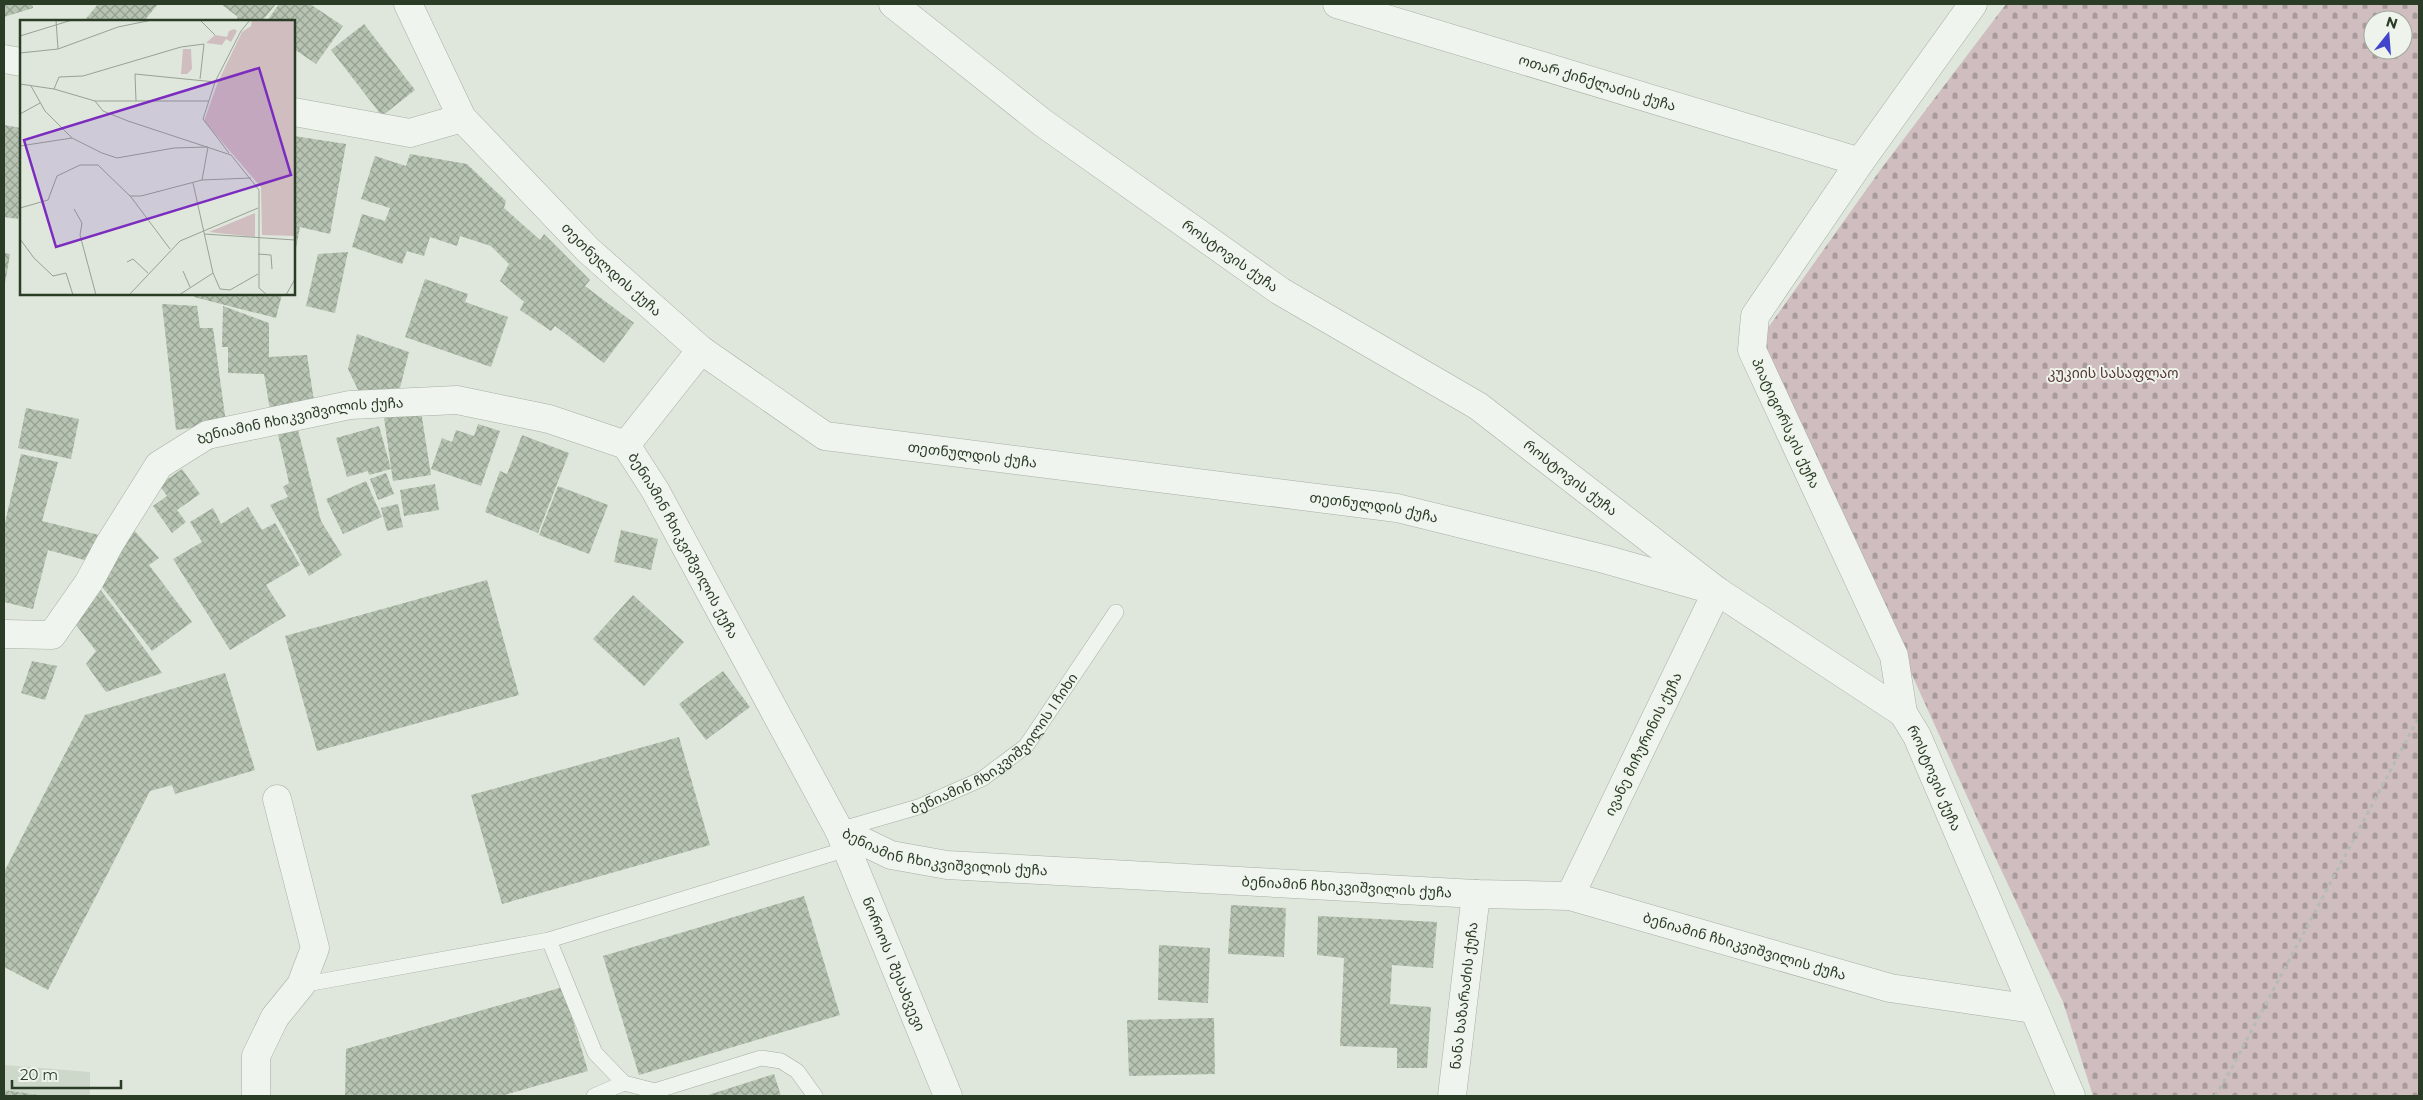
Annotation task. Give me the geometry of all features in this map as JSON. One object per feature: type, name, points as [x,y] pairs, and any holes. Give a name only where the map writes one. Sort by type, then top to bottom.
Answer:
[{"type":"street","name":"თეთნულდის ქუჩა","points":[[408,4],[462,118],[588,250],[701,350],[825,436],[1397,508],[1604,559],[1717,591]]},
{"type":"street","name":"როსტოვის ქუჩა","points":[[893,4],[1043,123],[1280,291],[1478,406],[1717,591],[1903,714],[1917,736],[2071,1096]]},
{"type":"street","name":"ოთარ ქინქლაძის ქუჩა","points":[[1337,4],[1860,162]]},
{"type":"street","name":"პიატიგორსკის ქუჩა","points":[[1903,714],[1894,656],[1752,350],[1755,316],[1860,162],[1973,4]]},
{"type":"street","points":[[4,59],[20,62]]},
{"type":"street","points":[[295,112],[410,133],[462,118]]},
{"type":"street","points":[[626,445],[701,350]]},
{"type":"street","name":"ბენიამინ ჩხიკვიშვილის ქუჩა","points":[[4,634],[52,635],[89,582],[110,543],[159,465],[206,435],[350,405],[458,400],[548,419],[626,445],[655,490],[843,840],[890,855],[947,866],[1476,894],[1570,896],[1890,988],[2033,1009]]},
{"type":"street","name":"ივანე მიჩურინის ქუჩა","points":[[1570,896],[1717,591]]},
{"type":"street","points":[[256,1096],[256,1056],[274,1017],[301,985],[314,948],[277,799]]},
{"type":"street","name":"ნორიოს I შესახვევი","points":[[843,840],[948,1096]]},
{"type":"street","name":"ნანა ხაზარაძის ქუჩა","points":[[1452,1096],[1476,894]]},
{"type":"lane","name":"ბენიამინ ჩხიკვიშვილის I ჩიხი","points":[[301,985],[549,940],[843,840],[982,779],[1026,746],[1116,612]]},
{"type":"lane","points":[[549,940],[595,1053],[624,1083],[655,1091],[761,1058],[781,1061],[797,1071],[815,1096]]},
{"type":"lane","points":[[594,1096],[624,1083]]},
{"type":"path","points":[[2215,1096],[2419,717]]},
{"type":"shaded area","points":[[4,1065],[90,1072],[90,1096],[4,1096]]},
{"type":"green space","name":"კუკიის სასაფლაო","points":[[2006,4],[2419,4],[2419,1096],[2093,1096],[2063,1002],[1975,814],[1760,339],[1881,169]]},
{"type":"building","points":[[4,4],[32,4],[33,8],[4,17]]},
{"type":"building","points":[[98,4],[158,4],[145,20],[85,20]]},
{"type":"building","points":[[221,4],[276,4],[263,20],[236,20],[238,17]]},
{"type":"building","points":[[279,4],[310,4],[343,26],[316,64],[295,50],[295,20],[268,20]]},
{"type":"building","points":[[364,24],[415,90],[382,116],[331,50]]},
{"type":"building","points":[[4,125],[20,128],[20,208],[18,219],[4,217]]},
{"type":"building","points":[[295,136],[346,144],[330,234],[300,227],[295,253]]},
{"type":"building","points":[[410,154],[467,164],[506,201],[504,208],[540,240],[544,234],[590,280],[585,286],[634,323],[604,363],[555,326],[551,331],[520,310],[524,302],[500,281],[509,264],[491,246],[460,236],[457,246],[430,237],[424,256],[407,251],[402,264],[352,247],[362,214],[385,221],[390,208],[361,199],[375,156],[406,166]]},
{"type":"building","points":[[348,252],[335,313],[306,306],[318,254]]},
{"type":"building","points":[[4,253],[10,254],[5,284],[4,284]]},
{"type":"building","points":[[425,279],[468,294],[465,302],[508,317],[491,367],[405,337]]},
{"type":"building","points":[[194,295],[282,295],[276,318],[194,297]]},
{"type":"building","points":[[162,304],[197,306],[200,328],[213,328],[226,423],[176,430]]},
{"type":"building","points":[[223,306],[269,323],[269,357],[307,355],[314,401],[270,410],[264,374],[228,373],[228,347],[222,347]]},
{"type":"building","points":[[357,334],[409,352],[400,388],[359,392],[348,369]]},
{"type":"building","points":[[420,405],[431,475],[393,481],[383,411]]},
{"type":"building","points":[[26,408],[79,419],[71,459],[18,448]]},
{"type":"building","points":[[478,424],[500,431],[481,486],[431,469],[442,438],[452,442],[456,430],[474,436]]},
{"type":"building","points":[[297,426],[321,521],[342,555],[309,576],[270,505],[288,497],[283,487],[289,483],[277,430]]},
{"type":"building","points":[[379,426],[391,469],[369,475],[368,471],[347,477],[336,438]]},
{"type":"building","points":[[522,435],[569,453],[538,533],[485,512],[500,471],[507,474]]},
{"type":"building","points":[[21,454],[58,462],[42,521],[103,536],[88,561],[48,550],[33,609],[4,602],[4,527]]},
{"type":"building","points":[[182,469],[200,494],[177,510],[186,522],[172,533],[153,506],[167,496],[159,485]]},
{"type":"building","points":[[386,473],[394,494],[378,500],[370,479]]},
{"type":"building","points":[[366,481],[382,517],[343,534],[326,499]]},
{"type":"building","points":[[435,484],[439,510],[404,516],[400,490]]},
{"type":"building","points":[[558,486],[608,505],[589,554],[539,535]]},
{"type":"building","points":[[398,504],[403,527],[387,531],[381,508]]},
{"type":"building","points":[[248,507],[262,530],[275,523],[300,565],[266,585],[286,616],[230,650],[173,559],[202,542],[190,522],[213,508],[221,524]]},
{"type":"building","points":[[130,526],[159,558],[149,565],[192,622],[152,651],[96,579]]},
{"type":"building","points":[[621,530],[658,539],[651,570],[614,562]]},
{"type":"building","points":[[487,580],[519,695],[317,751],[285,636]]},
{"type":"building","points":[[96,584],[162,673],[106,692],[86,664],[96,651],[73,621]]},
{"type":"building","points":[[633,595],[684,642],[644,686],[593,639]]},
{"type":"building","points":[[32,661],[57,666],[45,700],[21,693]]},
{"type":"building","points":[[723,671],[750,707],[706,740],[679,704]]},
{"type":"building","points":[[225,673],[255,770],[175,794],[172,785],[150,791],[48,990],[4,967],[4,872],[85,715]]},
{"type":"building","points":[[679,737],[710,845],[502,904],[471,795]]},
{"type":"building","points":[[804,896],[840,1015],[639,1075],[603,956]]},
{"type":"building","points":[[1231,905],[1286,908],[1284,957],[1228,954]]},
{"type":"building","points":[[1318,916],[1437,922],[1433,968],[1392,965],[1390,1004],[1431,1007],[1427,1068],[1397,1068],[1397,1048],[1340,1046],[1344,958],[1317,955]]},
{"type":"building","points":[[1159,945],[1210,948],[1208,1003],[1158,1000]]},
{"type":"building","points":[[563,987],[588,1071],[501,1096],[345,1096],[346,1049]]},
{"type":"building","points":[[1214,1018],[1215,1074],[1129,1076],[1127,1020]]},
{"type":"building","points":[[774,1074],[781,1096],[705,1096]]},
{"type":"building","points":[[4,1090],[38,1095],[38,1096],[4,1096]]}]
